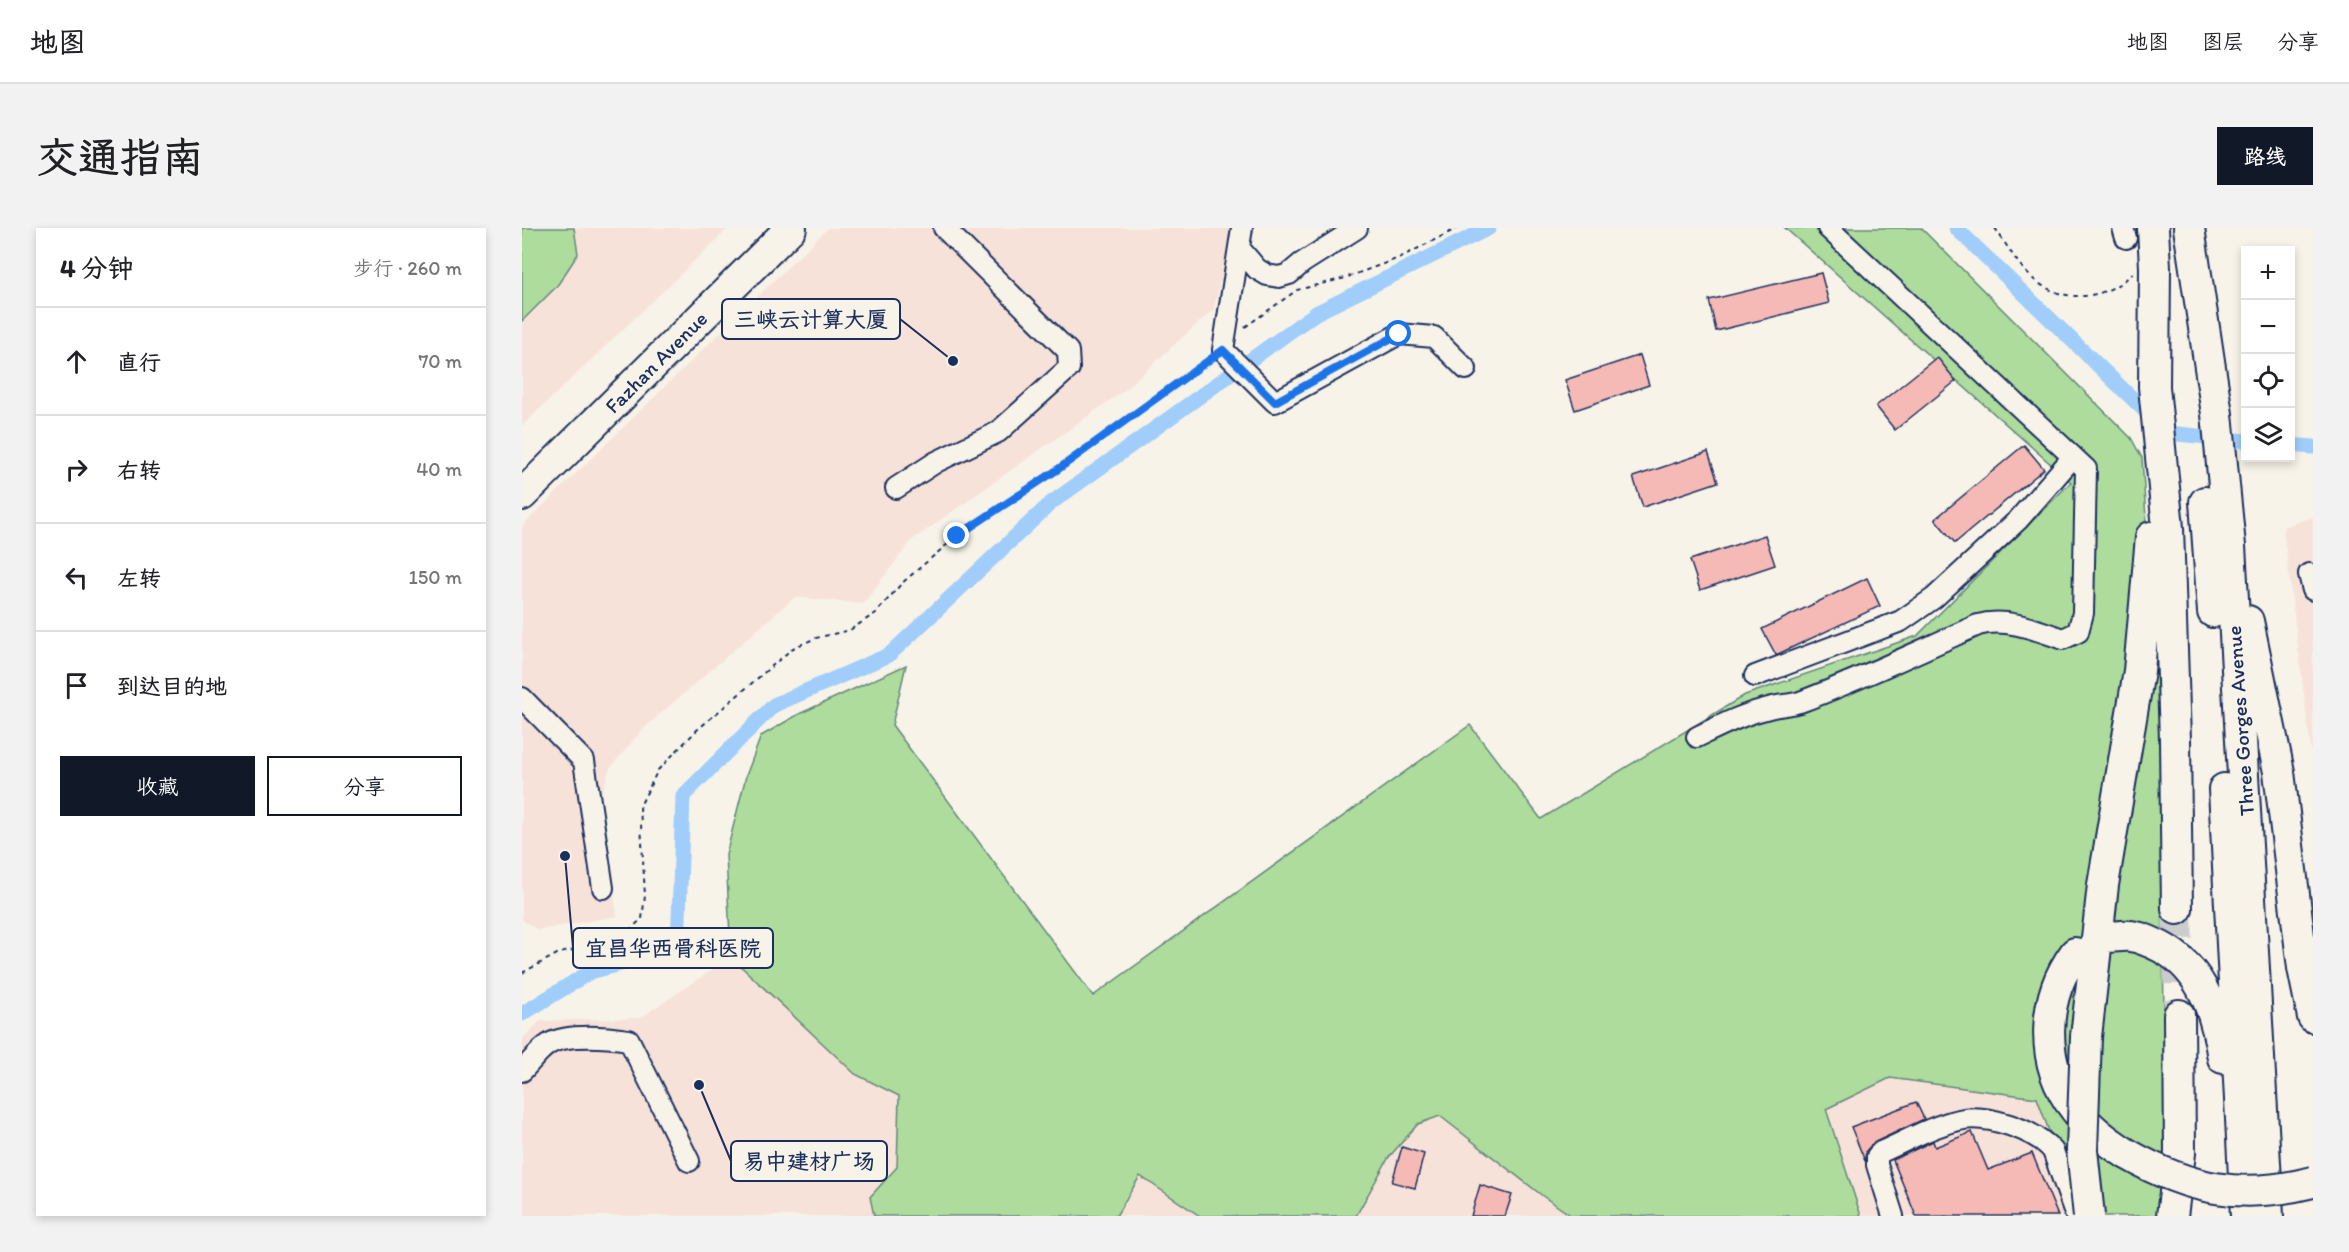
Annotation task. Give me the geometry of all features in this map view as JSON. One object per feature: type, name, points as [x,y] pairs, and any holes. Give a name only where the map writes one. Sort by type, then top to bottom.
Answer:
[{"type":"highway","name":"Fazhan Avenue","points":[[522,466],[761,228]]},
{"type":"highway","name":"Fazhan Avenue","points":[[522,495],[790,228]]},
{"type":"highway","name":"Three Gorges Avenue","points":[[2170,228],[2207,414]]},
{"type":"highway","name":"Three Gorges Avenue","points":[[2189,228],[2216,518],[2218,674],[2245,1216]]},
{"type":"highway","points":[[2134,231],[2155,268],[2154,387],[2168,528],[2175,740],[2177,909]]},
{"type":"highway","points":[[2089,1216],[2082,1150],[2086,1037],[2103,885],[2139,671],[2146,611],[2158,435]]},
{"type":"highway","name":"Three Gorges Avenue","points":[[2216,518],[2230,546],[2268,1216]]},
{"type":"highway","points":[[2230,546],[2258,660],[2279,772],[2303,968],[2313,1017]]},
{"type":"highway","points":[[2107,937],[2130,936],[2147,940],[2168,951],[2193,972],[2210,1003],[2220,1036],[2245,1216]]},
{"type":"highway","points":[[2075,953],[2054,992],[2049,1020],[2049,1044],[2054,1066],[2073,1108],[2091,1128],[2127,1154],[2152,1168],[2181,1180],[2226,1191],[2271,1191],[2313,1182]]},
{"type":"highway","points":[[2172,1216],[2180,1153],[2179,1014]]},
{"type":"street","points":[[896,488],[936,462],[998,432],[1069,368],[1068,351],[944,228]]},
{"type":"street","points":[[1242,228],[1223,350],[1275,402],[1399,334],[1434,337],[1466,369]]},
{"type":"street","points":[[1240,249],[1257,269],[1267,276],[1279,277],[1289,274],[1302,263],[1357,228]]},
{"type":"street","points":[[1697,737],[1733,719],[1768,708],[1797,703],[1835,688],[1990,621],[2013,624],[2063,639],[2078,632],[2083,613],[2086,469],[1828,228]]},
{"type":"street","points":[[1755,676],[1901,621],[1934,598],[2018,520],[2073,457]]},
{"type":"street","points":[[522,698],[584,761],[603,888]]},
{"type":"street","points":[[522,1071],[549,1043],[571,1038],[605,1036],[629,1040],[689,1161]]},
{"type":"street","points":[[1893,1216],[1877,1165],[1877,1156],[1881,1152],[1960,1119],[2006,1125],[2033,1134],[2046,1142],[2053,1151],[2076,1216]]},
{"type":"path","points":[[522,973],[559,953],[616,942],[642,920],[645,896],[640,806],[658,770],[697,730],[793,648],[816,638],[850,630],[876,613],[902,583],[957,536],[1057,470],[1223,350],[1249,322],[1297,291],[1345,278],[1399,258],[1458,228]]},
{"type":"path","points":[[1995,228],[2030,276],[2062,295],[2078,297],[2105,291],[2116,286],[2135,271]]},
{"type":"shaded area","points":[[574,228],[729,228],[522,426],[522,321],[557,286],[578,254]]},
{"type":"shaded area","points":[[828,228],[1232,228],[1214,309],[1122,392],[912,540],[863,604],[795,597],[644,728],[610,768],[600,797],[617,916],[538,930],[522,920],[522,526]]},
{"type":"shaded area","points":[[2313,517],[2313,767],[2283,527]]},
{"type":"shaded area","points":[[731,957],[855,1074],[899,1096],[897,1167],[870,1197],[874,1216],[522,1216],[522,1039],[540,1021],[640,1018]]},
{"type":"shaded area","points":[[1890,1078],[2037,1098],[2080,1216],[1861,1216],[1826,1109]]},
{"type":"shaded area","points":[[1440,1115],[1544,1197],[1572,1216],[1356,1216],[1389,1157],[1418,1124]]},
{"type":"shaded area","points":[[1140,1175],[1194,1210],[1200,1216],[1116,1216]]},
{"type":"green space","points":[[522,228],[574,228],[578,254],[557,286],[522,321]]},
{"type":"green space","points":[[1785,228],[1921,228],[2131,438],[2142,458],[2159,715],[2166,1130],[2161,1216],[2080,1216],[2037,1098],[1890,1078],[1826,1109],[1861,1216],[1572,1216],[1440,1116],[1418,1124],[1389,1157],[1356,1216],[1200,1216],[1140,1176],[1116,1216],[874,1216],[870,1197],[897,1167],[899,1096],[855,1074],[731,957],[726,855],[746,776],[761,736],[799,714],[906,665],[892,725],[1093,996],[1470,725],[1541,819],[1745,695],[1917,636],[2071,482]]},
{"type":"building","points":[[1821,273],[1829,303],[1716,331],[1709,300]]},
{"type":"building","points":[[1640,355],[1649,385],[1575,410],[1565,380]]},
{"type":"building","points":[[1937,357],[1956,381],[1895,430],[1876,406]]},
{"type":"building","points":[[2024,445],[2044,469],[1955,543],[1935,519]]},
{"type":"building","points":[[1708,452],[1718,482],[1643,507],[1633,477]]},
{"type":"building","points":[[1765,535],[1775,565],[1700,590],[1690,560]]},
{"type":"building","points":[[1867,578],[1880,606],[1776,655],[1762,629]]},
{"type":"building","points":[[1916,1102],[1924,1119],[1873,1143],[1866,1151],[1865,1161],[1851,1127]]},
{"type":"building","points":[[1972,1132],[1988,1170],[2032,1153],[2058,1216],[1916,1216],[1893,1160],[1933,1141],[1935,1147]]},
{"type":"building","points":[[1402,1147],[1424,1154],[1415,1188],[1392,1182]]},
{"type":"building","points":[[1480,1185],[1512,1195],[1505,1216],[1471,1216]]},
{"type":"waterway","points":[[522,1014],[590,972],[678,949],[683,796],[774,705],[889,655],[1051,503],[1316,313],[1489,228]]},
{"type":"waterway","points":[[1956,228],[2168,433],[2241,440]]},
{"type":"waterway","points":[[2295,445],[2313,447]]},
{"type":"tunnel","points":[[2177,909],[2179,1015]]},
{"type":"place","name":"三峡云计算大厦","points":[[953,361]]},
{"type":"place","name":"宜昌华西骨科医院","points":[[565,856]]},
{"type":"place","name":"易中建材广场","points":[[699,1085]]},
{"type":"route","points":[[957,536],[1057,470],[1223,350],[1275,402],[1327,376],[1399,334]]}]
